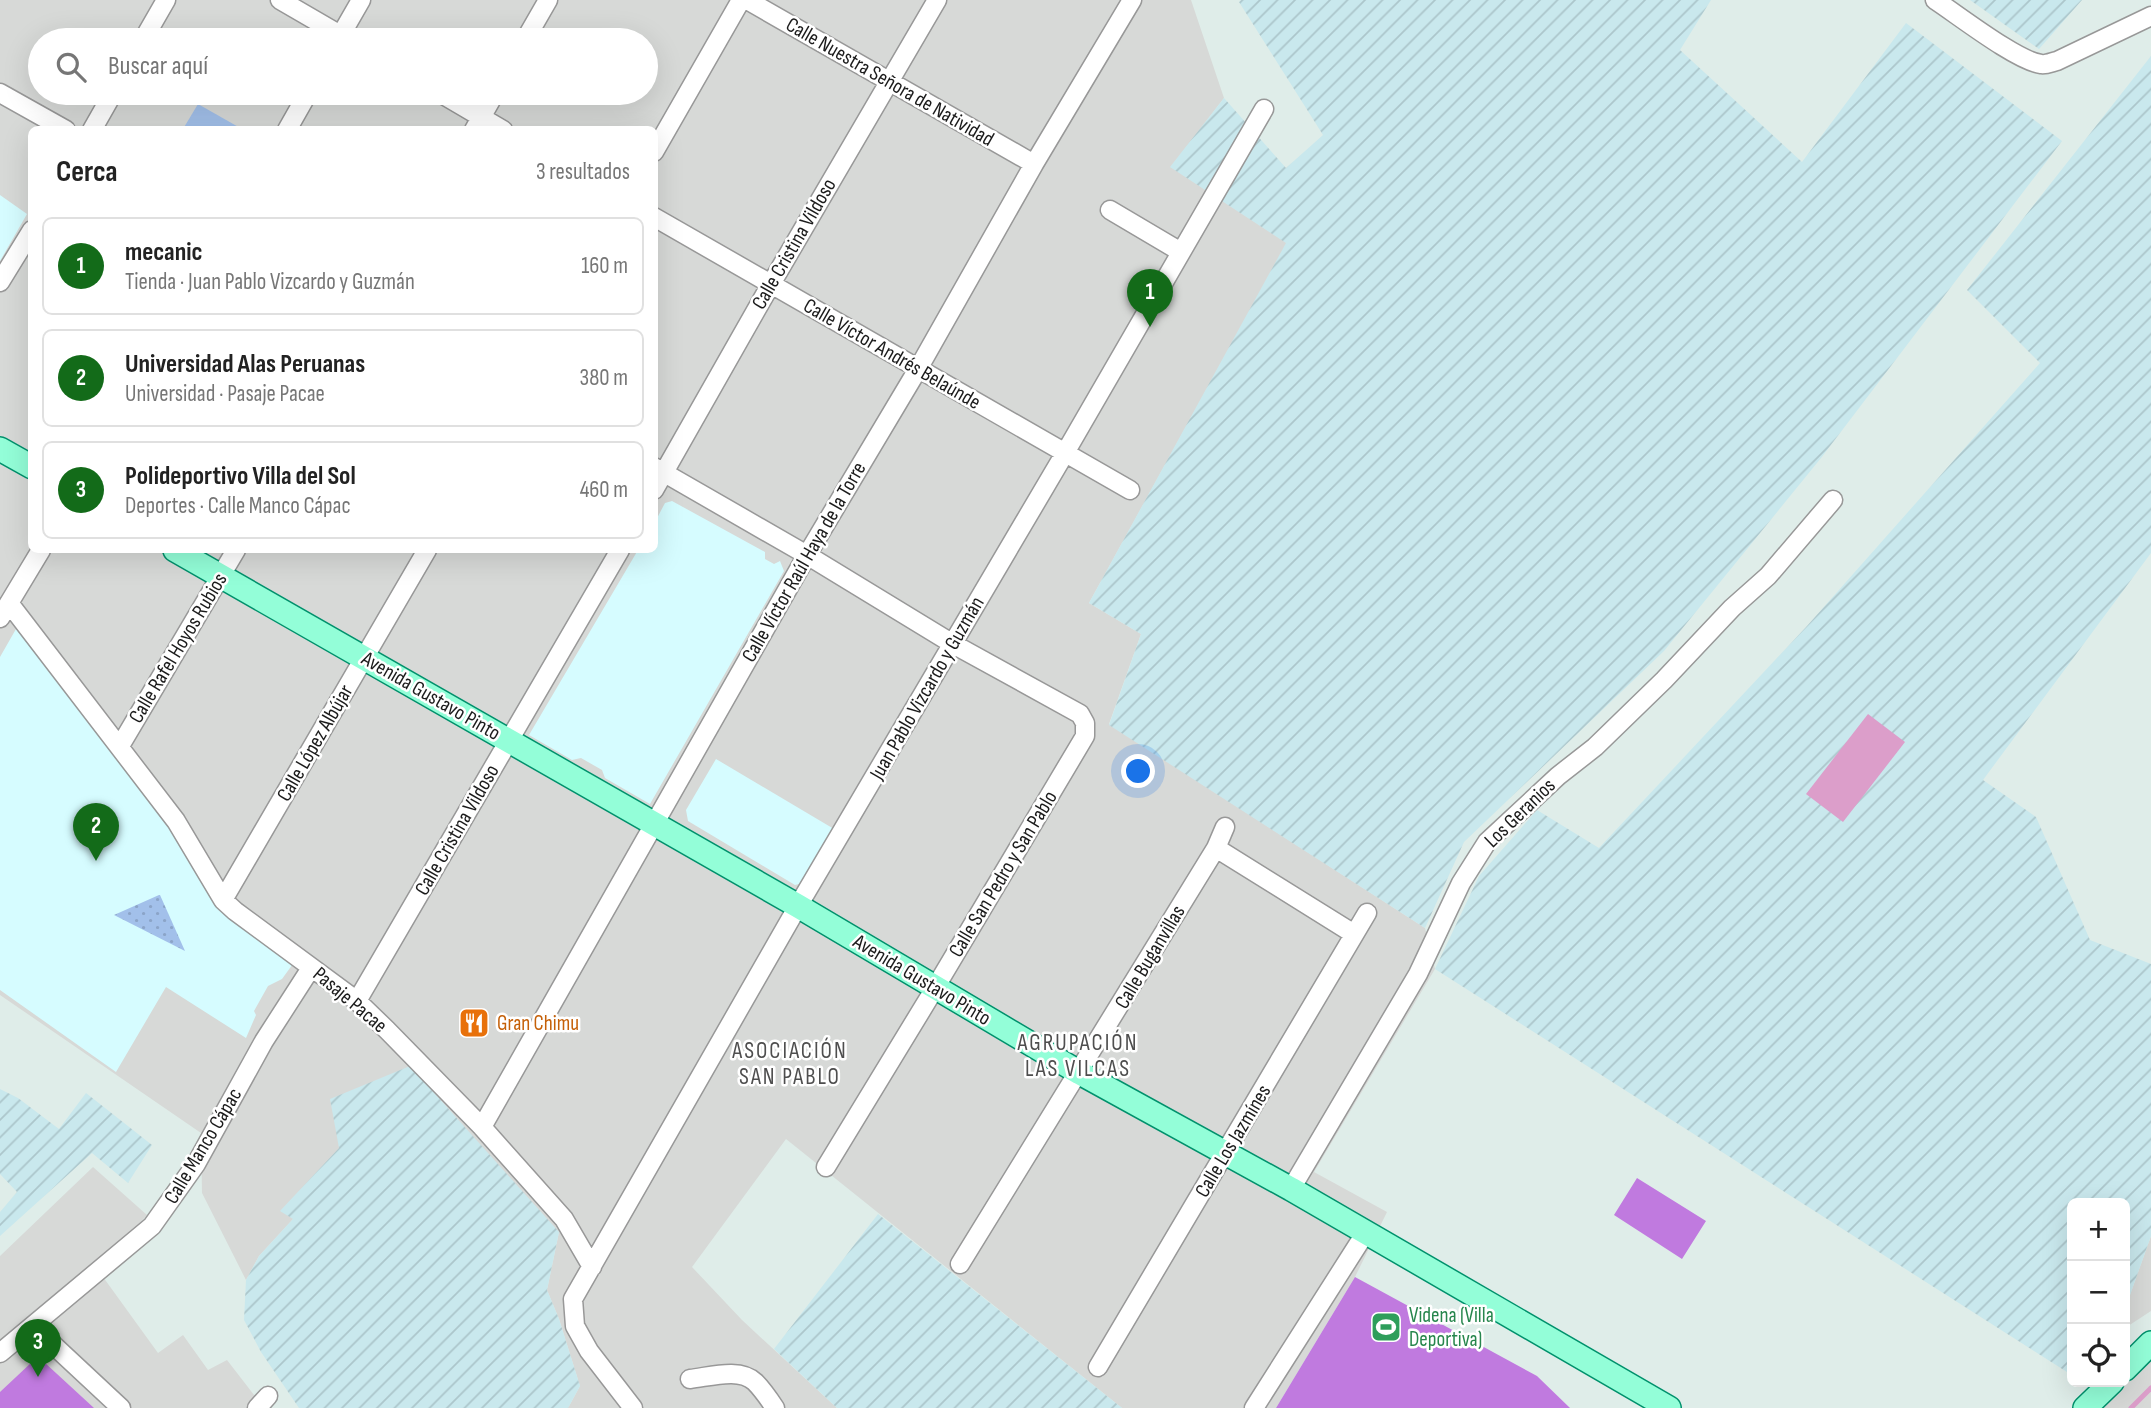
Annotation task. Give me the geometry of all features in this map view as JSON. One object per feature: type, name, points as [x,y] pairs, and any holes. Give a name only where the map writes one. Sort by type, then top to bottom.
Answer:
[{"type":"main road","points":[[0,449],[28,465]]},
{"type":"main road","name":"Avenida Gustavo Pinto","points":[[180,553],[798,906],[1080,1073],[1291,1189],[1669,1408]]},
{"type":"main road","points":[[2130,1364],[2151,1343]]},
{"type":"main road","points":[[2085,1408],[2107,1387]]},
{"type":"street","points":[[150,28],[166,0]]},
{"type":"street","points":[[280,0],[325,28]]},
{"type":"street","points":[[348,28],[361,0]]},
{"type":"street","points":[[532,28],[548,0]]},
{"type":"street","points":[[658,145],[741,0]]},
{"type":"street","name":"Calle Nuestra Señora de Natividad","points":[[747,0],[1034,164]]},
{"type":"street","name":"Calle Cristina Vildoso","points":[[660,470],[937,0]]},
{"type":"street","name":"Calle Víctor Raúl Haya de la Torre","points":[[482,1127],[807,555],[1132,0]]},
{"type":"street","points":[[1935,0],[2006,47],[2042,65],[2057,61],[2151,16]]},
{"type":"street","points":[[0,93],[59,126]]},
{"type":"street","points":[[94,126],[106,105]]},
{"type":"street","points":[[289,126],[301,105]]},
{"type":"street","points":[[455,105],[478,123],[488,105]]},
{"type":"street","name":"Juan Pablo Vizcardo y Guzmán","points":[[592,1267],[798,906],[1264,109]]},
{"type":"street","points":[[1110,210],[1181,252]]},
{"type":"street","name":"Calle Víctor Andrés Belaúnde","points":[[658,219],[1130,490]]},
{"type":"street","points":[[0,282],[28,236]]},
{"type":"street","points":[[660,470],[953,644]]},
{"type":"street","name":"Los Geranios","points":[[1291,1189],[1418,974],[1461,883],[1487,842],[1558,776],[1595,747],[1664,680],[1732,608],[1768,576],[1833,500]]},
{"type":"street","points":[[5,611],[39,553]]},
{"type":"street","name":"Calle Rafel Hoyos Rubios","points":[[120,746],[234,553]]},
{"type":"street","name":"Calle López Albújar","points":[[223,900],[426,553]]},
{"type":"street","name":"Calle Cristina Vildoso","points":[[357,1001],[618,553]]},
{"type":"street","name":"Pasaje Pacae","points":[[5,611],[120,746],[176,821],[223,900],[357,1001],[482,1127],[564,1219],[592,1267]]},
{"type":"street","name":"Calle San Pedro y San Pablo","points":[[826,1167],[1085,736],[1080,714],[953,644]]},
{"type":"street","name":"Calle Buganvillas","points":[[960,1264],[1216,848],[1224,827]]},
{"type":"street","points":[[1216,848],[1354,934]]},
{"type":"street","name":"Calle Los Jazmínes","points":[[1098,1367],[1367,913]]},
{"type":"street","name":"Calle Manco Cápac","points":[[0,1353],[152,1226],[196,1164],[264,1041],[312,968]]},
{"type":"street","points":[[1254,1408],[1366,1232]]},
{"type":"street","points":[[592,1267],[573,1299],[575,1326],[589,1351],[633,1408]]},
{"type":"street","points":[[33,1326],[121,1408]]},
{"type":"street","points":[[690,1380],[738,1374],[747,1376],[775,1408]]},
{"type":"shaded area","points":[[0,0],[1191,0],[1224,98],[1171,167],[1287,243],[1089,603],[1141,634],[1109,724],[1425,928],[1435,969],[1314,1172],[1387,1212],[1355,1277],[1276,1408],[1122,1408],[786,1139],[692,1267],[742,1320],[837,1408],[568,1408],[580,1386],[547,1290],[559,1232],[340,1148],[281,1211],[294,1218],[259,1256],[246,1280],[202,1193],[201,1133],[0,995]]},
{"type":"shaded area","points":[[1711,0],[1680,50],[1802,162],[1906,23],[2062,141],[1821,458],[1664,651],[1464,842],[1425,928],[1109,725],[1141,634],[1089,603],[1286,243],[1170,167],[1224,98],[1286,168],[1323,135],[1239,2]]},
{"type":"shaded area","points":[[1970,0],[2082,0],[2039,49]]},
{"type":"shaded area","points":[[2151,56],[2151,553],[1983,780],[2036,817],[2090,940],[2151,964],[2151,1236],[2130,1295],[2130,1198],[2067,1198],[2067,1372],[1435,969],[1479,876],[1537,810],[1599,848],[1807,626],[2040,363],[1967,290]]},
{"type":"shaded area","points":[[200,105],[237,126],[185,126]]},
{"type":"shaded area","points":[[0,195],[27,214],[0,261]]},
{"type":"shaded area","points":[[672,501],[765,552],[765,559],[774,564],[780,561],[784,571],[650,804],[605,778],[602,770],[581,758],[572,760],[529,735],[636,553],[658,553],[658,516],[665,503]]},
{"type":"shaded area","points":[[16,629],[171,824],[214,898],[295,961],[282,979],[268,986],[254,1011],[256,1015],[246,1038],[166,987],[116,1072],[0,990],[0,657]]},
{"type":"shaded area","points":[[1868,714],[1905,742],[1843,822],[1806,794]]},
{"type":"shaded area","points":[[716,759],[834,829],[803,883],[795,885],[688,821],[686,810]]},
{"type":"shaded area","points":[[160,895],[185,951],[114,915]]},
{"type":"shaded area","points":[[410,1066],[559,1232],[547,1290],[580,1386],[568,1408],[299,1408],[261,1352],[244,1320],[246,1280],[259,1256],[293,1219],[280,1211],[339,1148],[330,1099]]},
{"type":"shaded area","points":[[0,1089],[18,1098],[59,1129],[86,1093],[152,1145],[128,1183],[92,1153],[0,1236],[0,1212],[17,1192],[0,1174]]},
{"type":"shaded area","points":[[93,1167],[147,1215],[98,1270],[158,1353],[183,1335],[208,1370],[227,1360],[264,1408],[0,1408],[0,1256]]},
{"type":"shaded area","points":[[1637,1178],[1706,1221],[1682,1259],[1614,1215]]},
{"type":"shaded area","points":[[878,1214],[1122,1408],[837,1408],[774,1349]]},
{"type":"shaded area","points":[[2151,1236],[2151,1311],[2130,1325],[2130,1295]]},
{"type":"shaded area","name":"Videna (Villa Deportiva)","points":[[1355,1277],[1537,1376],[1570,1408],[1276,1408]]},
{"type":"shaded area","points":[[2151,1359],[2151,1408],[2101,1408],[2122,1387],[2130,1387],[2130,1380]]},
{"type":"shaded area","points":[[32,1362],[44,1362],[94,1408],[0,1408],[0,1392]]},
{"type":"waterway","points":[[2131,1408],[2151,1388]]},
{"type":"place","name":"mecanic","points":[[1150,327]]},
{"type":"place","name":"Universidad Alas Peruanas","points":[[96,861]]},
{"type":"place","name":"Gran Chimu","points":[[474,1023]]},
{"type":"place","name":"Videna (Villa Deportiva)","points":[[1386,1327]]},
{"type":"place","name":"Polideportivo Villa del Sol","points":[[38,1377]]},
{"type":"district","name":"AGRUPACIÓN LAS VILCAS","points":[[1078,1056]]},
{"type":"district","name":"ASOCIACIÓN SAN PABLO","points":[[790,1064]]}]
